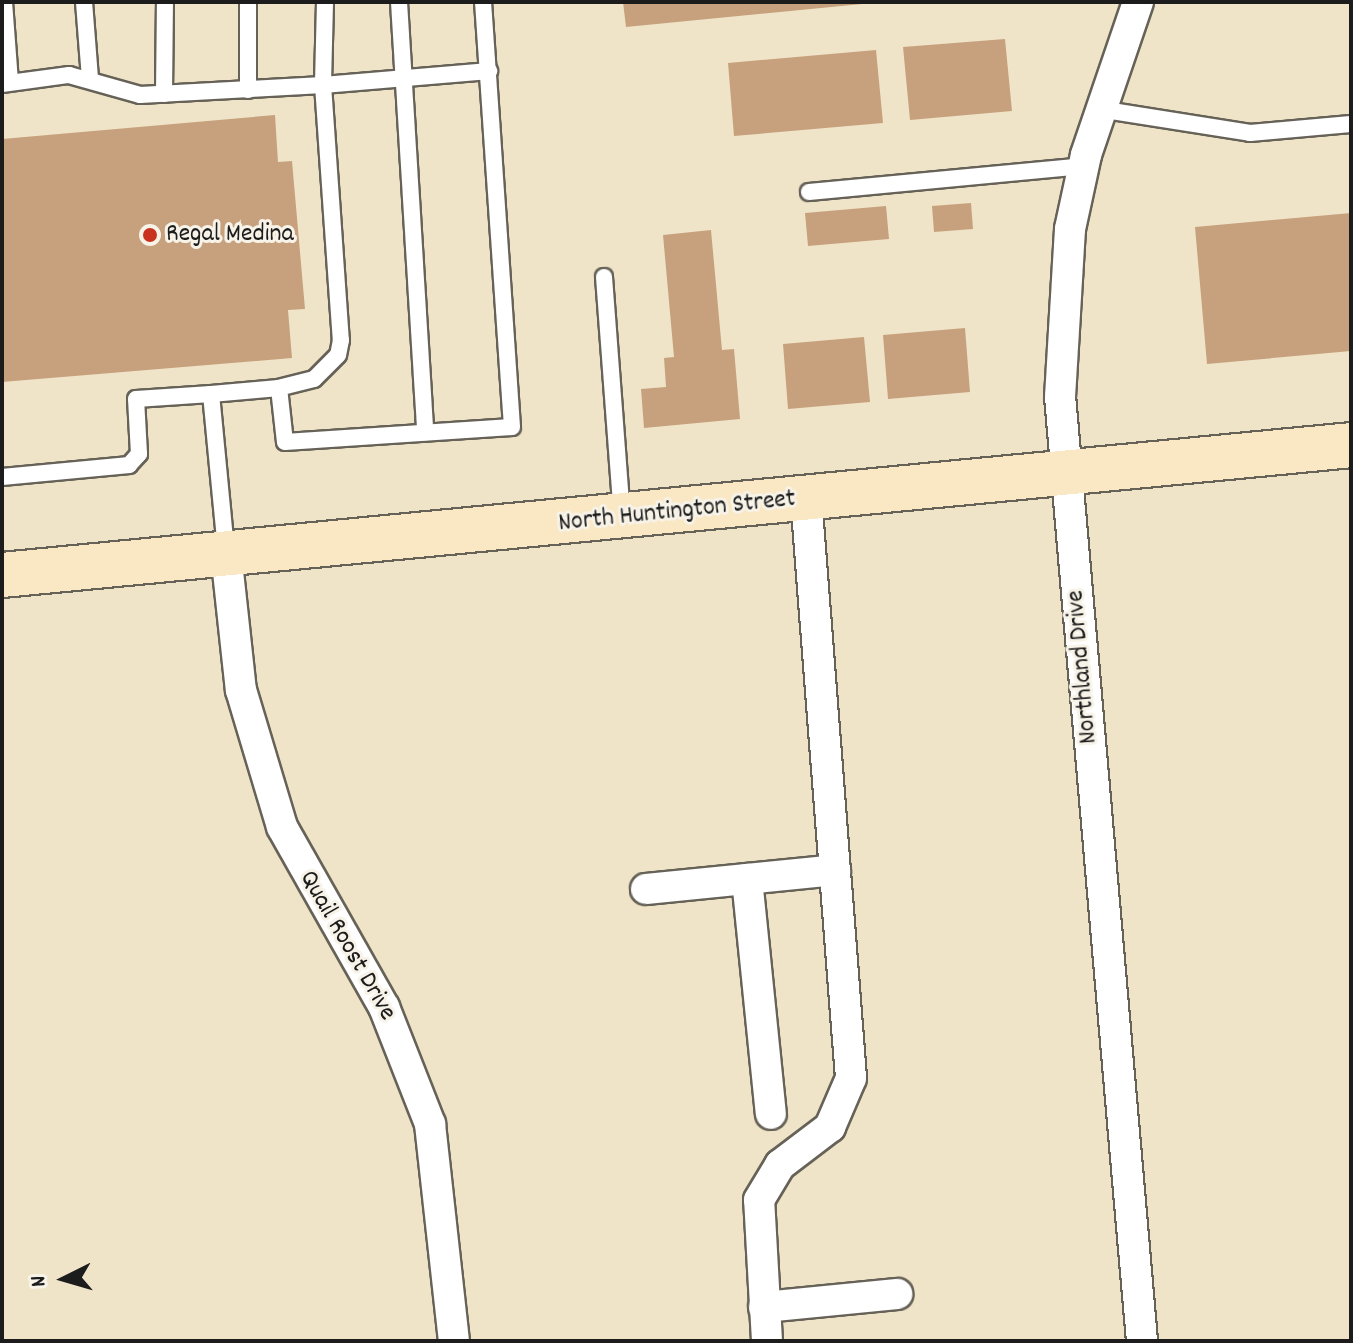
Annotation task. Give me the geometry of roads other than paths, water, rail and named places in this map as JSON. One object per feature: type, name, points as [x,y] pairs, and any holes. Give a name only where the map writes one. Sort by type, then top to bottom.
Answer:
[{"type":"street","name":"Northland Drive","points":[[1138,2],[1099,109],[1083,166],[1060,320],[1065,472],[1142,1341]]},
{"type":"street","name":"North Huntington Street","points":[[2,575],[623,520],[806,497],[1351,445]]},
{"type":"street","points":[[767,1341],[759,1200],[780,1165],[830,1127],[851,1078],[806,497]]},
{"type":"street","name":"Quail Roost Drive","points":[[226,553],[241,690],[282,827],[384,1007],[430,1124],[454,1341]]},
{"type":"street","points":[[646,889],[835,870]]},
{"type":"street","points":[[747,879],[771,1114]]},
{"type":"street","points":[[764,1307],[897,1294]]},
{"type":"lane","points":[[4,2],[6,83],[90,78],[140,95],[323,85],[489,71]]},
{"type":"lane","points":[[84,2],[90,78]]},
{"type":"lane","points":[[164,94],[165,2]]},
{"type":"lane","points":[[248,2],[248,90]]},
{"type":"lane","points":[[2,477],[129,465],[139,454],[136,399],[279,388],[314,379],[338,355],[341,340],[323,85],[325,2]]},
{"type":"lane","points":[[399,2],[425,432]]},
{"type":"lane","points":[[279,388],[285,442],[512,427],[483,2]]},
{"type":"lane","points":[[1099,109],[1250,133],[1351,124]]},
{"type":"lane","points":[[809,192],[1083,166]]},
{"type":"lane","points":[[604,277],[623,520]]},
{"type":"lane","points":[[211,394],[226,553]]},
{"type":"place","name":"Regal Medina","points":[[150,235]]}]
